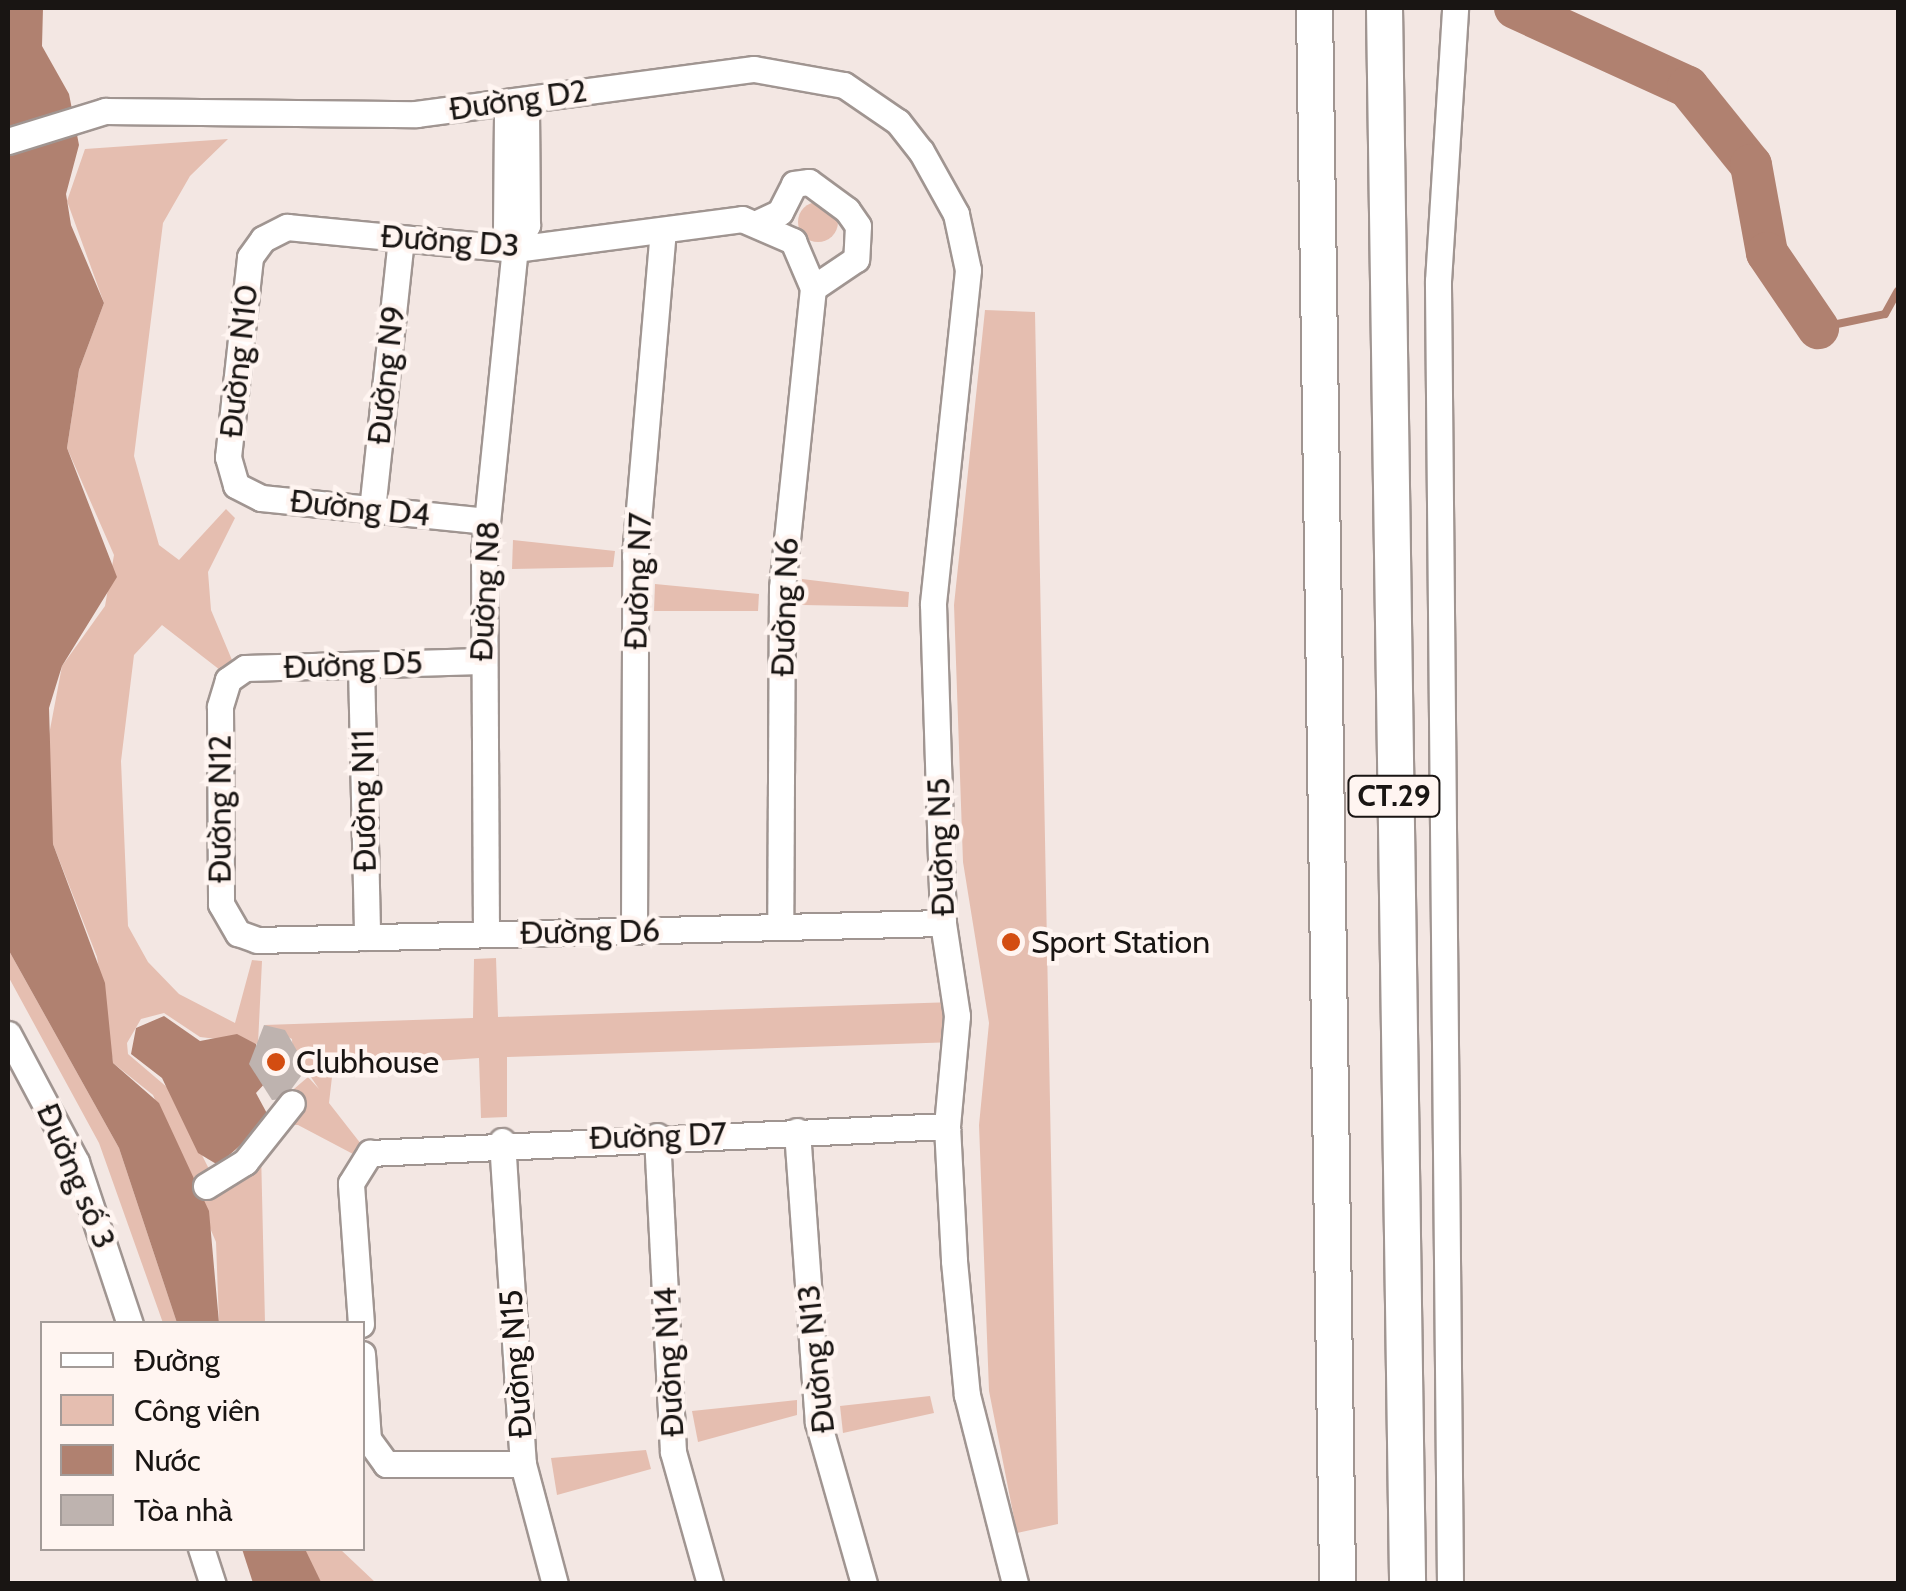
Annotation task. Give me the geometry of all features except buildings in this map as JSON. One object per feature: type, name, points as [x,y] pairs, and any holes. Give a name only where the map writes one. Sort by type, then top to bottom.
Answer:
[{"type":"highway","name":"CT.29","points":[[1314,8],[1337,1584]]},
{"type":"highway","name":"CT.29","points":[[1384,8],[1407,1584]]},
{"type":"street","points":[[1450,1584],[1438,281],[1455,8]]},
{"type":"street","name":"Đường D2","points":[[8,141],[123,110],[339,116],[515,102],[785,70],[844,85],[898,122]]},
{"type":"street","name":"Đường N8","points":[[486,934],[481,662],[488,522],[515,249],[527,225],[526,115],[515,102]]},
{"type":"street","name":"Đường N5","points":[[898,122],[942,184],[968,270],[932,604],[943,923],[957,1016],[946,1126],[967,1395],[1015,1584]]},
{"type":"street","points":[[809,182],[847,210],[858,226],[856,260],[813,288],[802,252],[759,222],[780,212],[794,184],[809,182]]},
{"type":"street","name":"Đường D3","points":[[263,239],[287,227],[515,249],[759,222]]},
{"type":"street","name":"Đường N7","points":[[634,932],[636,556],[663,230]]},
{"type":"street","name":"Đường N10","points":[[236,485],[228,457],[250,257],[263,239]]},
{"type":"street","name":"Đường N9","points":[[372,510],[400,240]]},
{"type":"street","name":"Đường N6","points":[[780,927],[782,588],[813,288]]},
{"type":"street","name":"Đường D4","points":[[236,485],[260,498],[488,522]]},
{"type":"street","name":"Đường D5","points":[[228,680],[245,668],[481,662]]},
{"type":"street","name":"Đường N11","points":[[361,666],[366,937]]},
{"type":"street","name":"Đường N12","points":[[228,680],[220,707],[220,904],[238,933]]},
{"type":"street","name":"Đường D6","points":[[238,933],[366,937],[943,923]]},
{"type":"street","name":"Đường số 3","points":[[8,1034],[76,1162],[129,1321]]},
{"type":"street","points":[[206,1186],[245,1162],[292,1102]]},
{"type":"street","name":"Đường D7","points":[[360,1321],[352,1183],[370,1153],[502,1142],[946,1126]]},
{"type":"street","name":"Đường N13","points":[[796,1130],[818,1422],[864,1584]]},
{"type":"street","name":"Đường N14","points":[[657,1136],[673,1452],[710,1584]]},
{"type":"street","name":"Đường N15","points":[[502,1142],[523,1464],[554,1584]]},
{"type":"street","points":[[365,1381],[373,1452],[406,1470],[523,1464]]},
{"type":"street","points":[[202,1551],[213,1584]]},
{"type":"green space","points":[[228,139],[190,176],[163,223],[134,456],[159,545],[179,560],[226,509],[235,518],[208,572],[211,610],[232,660],[220,670],[162,625],[134,655],[121,761],[128,926],[148,962],[179,994],[235,1023],[252,960],[262,961],[258,1044],[200,1037],[164,1013],[141,1019],[127,1043],[128,1054],[168,1088],[210,1171],[262,1133],[274,1106],[308,1077],[319,1089],[300,1061],[293,1063],[292,1039],[264,1025],[473,1018],[474,959],[496,958],[498,1017],[955,1002],[956,1042],[507,1057],[507,1117],[481,1118],[479,1058],[333,1068],[329,1103],[361,1144],[353,1154],[298,1125],[279,1125],[261,1151],[265,1321],[219,1321],[216,1242],[153,1095],[113,1063],[97,957],[53,844],[45,756],[62,666],[105,606],[114,555],[67,448],[79,370],[104,303],[67,201],[85,149]]},
{"type":"green space","points":[[818,202],[832,208],[838,222],[832,236],[818,242],[804,236],[798,222],[804,208]]},
{"type":"green space","name":"Sport Station","points":[[985,310],[1035,312],[1058,1524],[1017,1533],[989,1391],[979,1125],[989,1023],[963,862],[954,605]]},
{"type":"green space","points":[[513,540],[615,551],[613,567],[512,569]]},
{"type":"green space","points":[[802,579],[909,592],[908,607],[802,605]]},
{"type":"green space","points":[[655,584],[759,594],[758,611],[654,611]]},
{"type":"green space","points":[[8,949],[119,1148],[176,1321],[162,1321],[99,1143],[8,976]]},
{"type":"green space","points":[[930,1396],[934,1413],[843,1433],[840,1406]]},
{"type":"green space","points":[[797,1400],[797,1415],[698,1442],[692,1411]]},
{"type":"green space","points":[[646,1450],[651,1469],[557,1495],[551,1458]]},
{"type":"green space","points":[[304,1551],[342,1551],[376,1583],[320,1583]]},
{"type":"water","points":[[8,8],[43,8],[42,46],[69,94],[79,145],[66,194],[71,225],[104,303],[79,370],[67,448],[117,577],[62,666],[49,708],[53,844],[105,983],[113,1063],[159,1103],[209,1211],[219,1321],[176,1321],[119,1148],[8,949]]},
{"type":"water","points":[[164,1016],[200,1041],[237,1034],[256,1044],[256,1073],[267,1081],[256,1093],[270,1119],[218,1165],[198,1153],[162,1078],[131,1054],[136,1028]]},
{"type":"water","points":[[243,1551],[306,1551],[321,1582],[253,1583]]},
{"type":"waterway","points":[[1515,8],[1688,87],[1751,165],[1767,253],[1818,328]]},
{"type":"waterway","points":[[1818,328],[1885,314],[1898,291]]},
{"type":"place","name":"Sport Station","points":[[1011,942]]},
{"type":"place","name":"Clubhouse","points":[[276,1062]]}]
